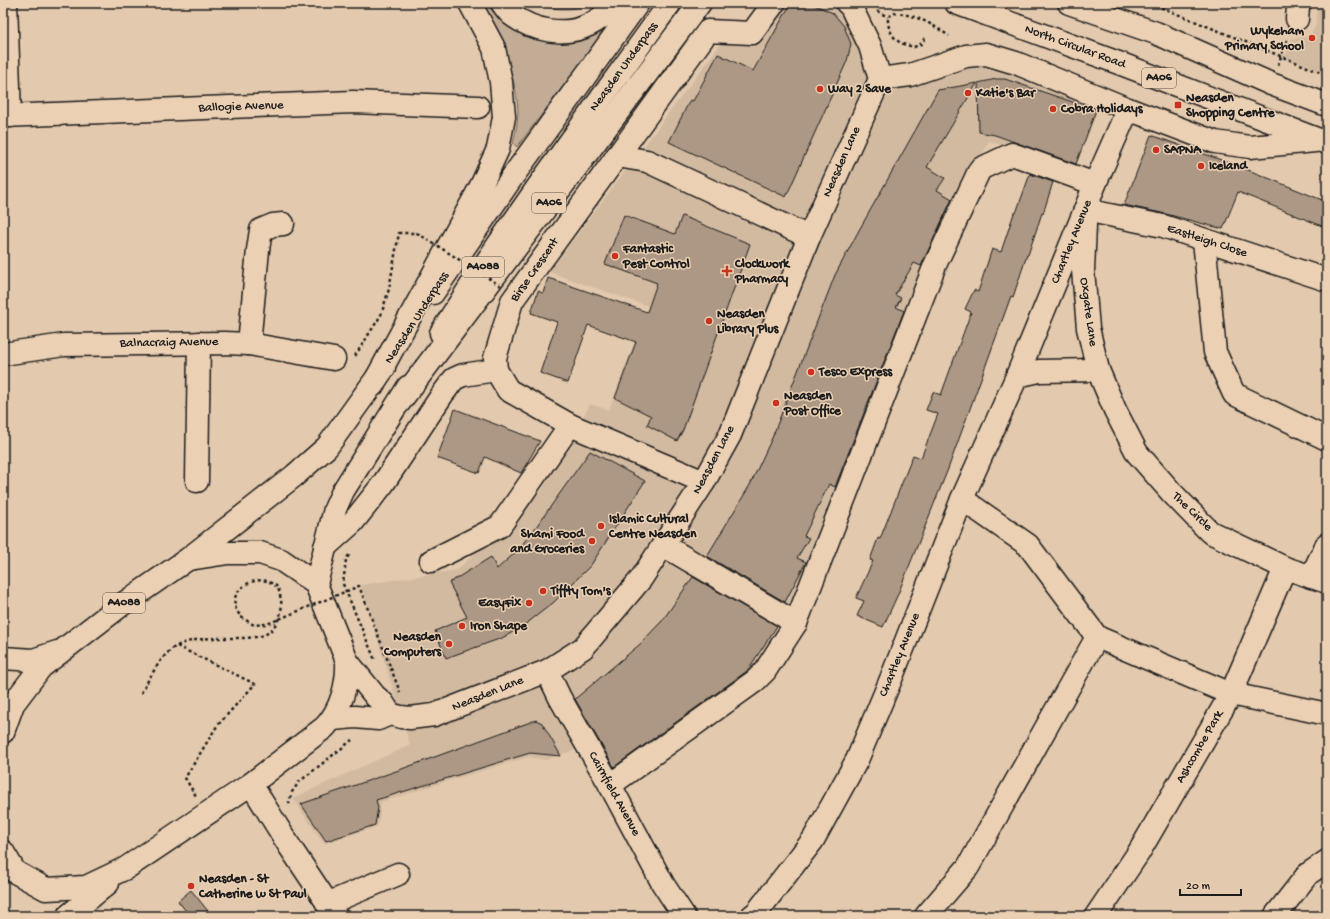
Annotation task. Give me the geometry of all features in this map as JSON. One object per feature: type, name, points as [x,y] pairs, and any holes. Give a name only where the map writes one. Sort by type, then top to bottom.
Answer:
[{"type":"main road","points":[[6,3],[6,116]]},
{"type":"main road","points":[[373,385],[481,186],[498,149],[504,117],[501,82],[494,48],[470,3]]},
{"type":"main road","points":[[502,3],[512,14],[529,25],[548,31],[568,31],[588,26],[606,15],[619,3]]},
{"type":"main road","name":"Neasden Underpass","points":[[188,559],[294,476],[327,447],[373,385],[447,271],[513,176],[638,3]]},
{"type":"main road","name":"Neasden Underpass","points":[[316,584],[335,509],[398,403],[478,274],[534,192],[670,3]]},
{"type":"main road","name":"A406","points":[[398,403],[700,3]]},
{"type":"main road","name":"Birse Crescent","points":[[496,370],[495,358],[512,301],[708,31],[752,33],[774,3]]},
{"type":"main road","points":[[847,3],[850,5],[870,46],[880,79],[910,75],[966,56],[986,54],[1016,63],[1128,109],[1215,142],[1250,147],[1324,142]]},
{"type":"main road","name":"A406","points":[[944,3],[998,19]]},
{"type":"main road","name":"North Circular Road","points":[[956,3],[1124,65],[1324,142]]},
{"type":"main road","points":[[1080,5],[1156,32],[1271,84],[1327,105]]},
{"type":"main road","name":"Neasden Lane","points":[[332,719],[355,717],[378,719],[390,714],[410,718],[434,716],[547,671],[582,648],[641,579],[704,482],[730,434],[809,237],[880,79]]},
{"type":"main road","name":"Ballogie Avenue","points":[[6,116],[353,102],[478,107]]},
{"type":"main road","name":"Chartley Avenue","points":[[752,916],[757,912],[813,840],[857,760],[891,679],[962,499],[1017,376],[1086,210],[1095,184],[1128,109]]},
{"type":"main road","points":[[610,785],[755,681],[765,671],[796,623],[935,265],[980,169],[1012,154],[1095,184]]},
{"type":"main road","points":[[617,156],[647,161],[809,237]]},
{"type":"main road","name":"Eastleigh Close","points":[[1086,210],[1163,226],[1327,280]]},
{"type":"main road","name":"Oxgate Lane","points":[[1086,210],[1083,270],[1088,328],[1098,370],[1115,410]]},
{"type":"main road","points":[[249,344],[261,230],[273,224],[283,224]]},
{"type":"main road","points":[[1204,240],[1215,352],[1234,394],[1327,439]]},
{"type":"main road","points":[[197,481],[199,343]]},
{"type":"main road","name":"Balnacraig Avenue","points":[[3,354],[64,345],[199,343],[249,344],[334,359]]},
{"type":"main road","points":[[325,547],[353,522],[383,484],[442,395],[454,379],[463,374],[496,370],[508,390],[570,425],[704,482]]},
{"type":"main road","points":[[1017,376],[1039,371],[1098,370]]},
{"type":"main road","name":"The Circle","points":[[1115,410],[1137,453],[1172,493],[1210,532],[1286,568],[1319,579]]},
{"type":"main road","points":[[431,561],[500,526],[570,425]]},
{"type":"main road","points":[[962,499],[1028,545],[1097,637],[1231,694],[1327,714]]},
{"type":"main road","points":[[1319,579],[1327,544]]},
{"type":"main road","points":[[663,545],[796,623]]},
{"type":"main road","name":"A4088","points":[[3,732],[13,704],[41,668],[120,606],[188,559],[228,553],[260,553],[281,560],[316,584]]},
{"type":"main road","name":"Ashcombe Park","points":[[1096,916],[1139,852],[1231,694],[1286,568]]},
{"type":"main road","points":[[68,916],[126,868],[251,784],[319,731],[332,719],[340,704],[345,686],[348,671],[347,661],[316,584]]},
{"type":"main road","points":[[926,916],[968,867],[1097,637]]},
{"type":"main road","points":[[3,658],[33,660],[62,650]]},
{"type":"main road","points":[[347,661],[375,696],[383,703],[390,714]]},
{"type":"main road","name":"Cairnfield Avenue","points":[[547,671],[560,698],[610,785],[663,884],[684,916]]},
{"type":"main road","points":[[3,698],[3,705]]},
{"type":"main road","points":[[251,784],[290,848],[332,910],[398,874]]},
{"type":"main road","points":[[3,852],[15,872],[46,889],[86,887],[126,868]]},
{"type":"main road","points":[[1274,916],[1308,874],[1327,861]]},
{"type":"path","points":[[1150,3],[1327,75]]},
{"type":"path","points":[[872,8],[888,17]]},
{"type":"path","points":[[888,17],[895,13],[929,22],[949,36]]},
{"type":"path","points":[[888,17],[887,26],[901,43],[914,47],[921,44],[925,38]]},
{"type":"path","points":[[1280,57],[1295,20]]},
{"type":"path","points":[[334,359],[351,361],[381,315],[389,289],[399,233],[417,233],[501,286]]},
{"type":"path","points":[[351,554],[346,560],[342,584],[377,664]]},
{"type":"path","points":[[141,693],[162,658],[177,646],[192,640],[207,638],[252,638],[265,635],[275,627],[281,616],[282,600],[278,587],[267,581],[255,580],[244,586],[236,595],[235,606],[241,617],[254,625],[267,624],[359,586],[400,692]]},
{"type":"path","points":[[177,646],[255,684],[217,726],[185,778],[207,814]]},
{"type":"path","points":[[292,792],[299,782],[348,742]]},
{"type":"shaded area","points":[[481,3],[487,3],[495,14],[514,31],[538,40],[564,42],[588,38],[598,33],[602,35],[517,147],[513,143],[517,126],[518,110],[513,82],[499,42]]},
{"type":"shaded area","points":[[532,3],[592,3],[577,8],[562,9]]},
{"type":"shaded area","points":[[775,3],[842,3],[868,65],[906,86],[986,55],[1099,106],[1075,169],[989,141],[930,260],[837,511],[761,669],[613,779],[591,744],[546,760],[528,757],[381,802],[378,826],[324,844],[293,798],[410,745],[361,585],[457,570],[542,490],[590,404],[609,410],[648,306],[549,272],[726,37]]},
{"type":"shaded area","name":"Wykeham Primary School","points":[[1317,3],[1327,3],[1327,73],[1285,58],[1292,38],[1302,38],[1310,34],[1316,25]]},
{"type":"building","points":[[791,3],[810,3],[833,13],[844,26],[851,44],[847,61],[786,197],[669,142],[690,100],[693,101],[718,54],[753,71]]},
{"type":"building","points":[[996,79],[1005,79],[1096,110],[1076,164],[995,135],[979,132],[978,83]]},
{"type":"building","points":[[977,83],[927,167],[945,178],[937,190],[952,199],[921,266],[914,263],[895,295],[901,298],[896,307],[904,311],[835,487],[829,484],[804,536],[809,538],[797,558],[806,562],[785,602],[707,556],[750,485],[772,438],[835,275],[938,90]]},
{"type":"building","points":[[1151,135],[1241,167],[1327,202],[1327,228],[1238,192],[1223,229],[1124,205]]},
{"type":"building","points":[[1030,174],[1053,182],[1043,214],[1042,213],[1013,297],[1011,296],[948,469],[898,594],[883,627],[857,616],[864,601],[856,598],[873,561],[870,560],[878,538],[880,539],[913,455],[921,458],[938,414],[926,410],[933,392],[941,395],[971,312],[965,309],[974,290],[978,292],[992,249],[1001,252],[1014,213],[1016,213]]},
{"type":"building","points":[[624,215],[675,234],[682,216],[750,244],[683,430],[677,441],[647,425],[651,416],[615,398],[636,342],[588,325],[568,383],[540,373],[557,322],[531,313],[538,291],[543,293],[548,278],[647,312],[657,283],[605,264]]},
{"type":"building","points":[[455,409],[540,441],[521,473],[485,457],[479,473],[437,458]]},
{"type":"building","points":[[590,451],[645,481],[591,565],[553,603],[522,627],[502,638],[446,658],[435,631],[467,617],[449,583],[491,557],[497,569],[517,551]]},
{"type":"building","points":[[693,577],[777,626],[747,671],[614,767],[575,699],[639,645],[662,621]]},
{"type":"building","points":[[536,720],[542,723],[561,756],[530,753],[376,800],[378,808],[375,825],[326,841],[301,804],[399,770]]},
{"type":"building","points":[[191,890],[212,916],[190,916],[178,901]]},
{"type":"place","name":"Wykeham Primary School","points":[[1312,38]]},
{"type":"place","name":"Way 2 Save","points":[[820,89]]},
{"type":"place","name":"Katie's Bar","points":[[968,93]]},
{"type":"place","name":"Neasden Shopping Centre","points":[[1178,105]]},
{"type":"place","name":"Cobra Holidays","points":[[1053,109]]},
{"type":"place","name":"SAPNA","points":[[1156,150]]},
{"type":"place","name":"Iceland","points":[[1201,166]]},
{"type":"place","name":"Fantastic Pest Control","points":[[615,256]]},
{"type":"place","name":"Clockwork Pharmacy","points":[[727,271]]},
{"type":"place","name":"Neasden Library Plus","points":[[709,321]]},
{"type":"place","name":"Tesco Express","points":[[811,372]]},
{"type":"place","name":"Neasden Post Office","points":[[776,403]]},
{"type":"place","name":"Islamic Cultural Centre Neasden","points":[[601,526]]},
{"type":"place","name":"Shami Food and Groceries","points":[[592,541]]},
{"type":"place","name":"Tiffty Tom's","points":[[543,591]]},
{"type":"place","name":"EasyFix","points":[[529,603]]},
{"type":"place","name":"Iron Shape","points":[[462,626]]},
{"type":"place","name":"Neasden Computers","points":[[449,644]]},
{"type":"place","name":"Neasden - St Catherine w St Paul","points":[[191,886]]}]
